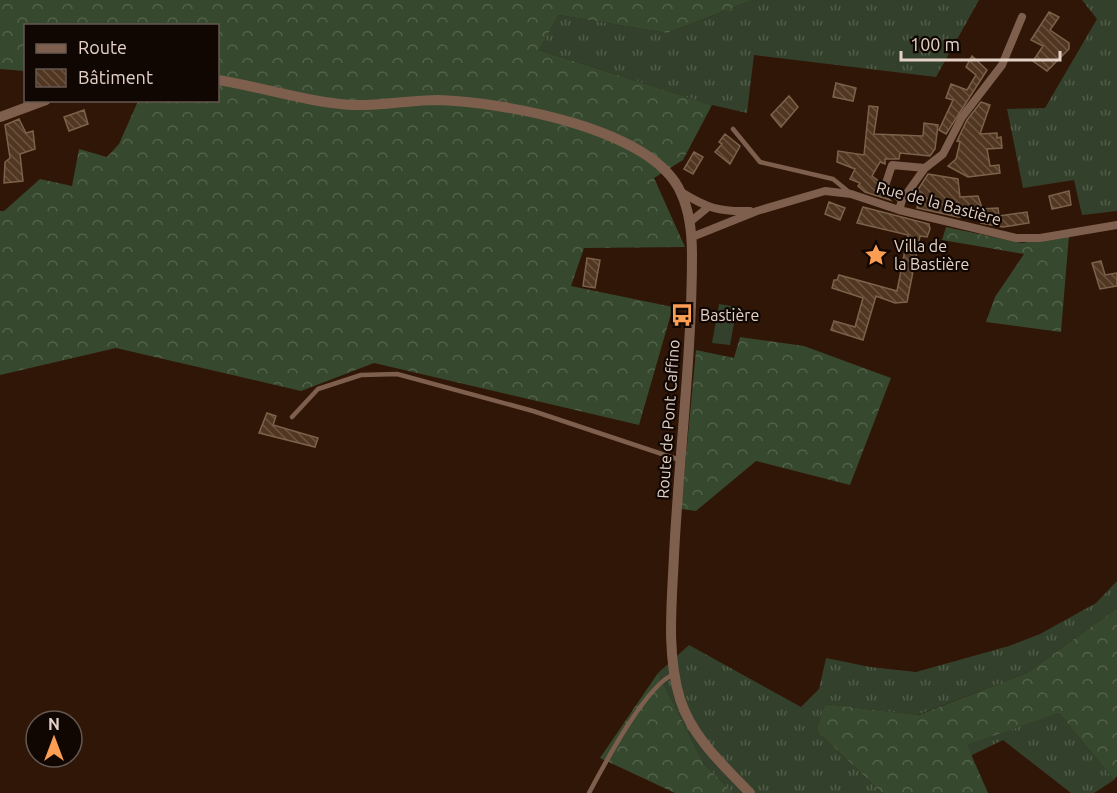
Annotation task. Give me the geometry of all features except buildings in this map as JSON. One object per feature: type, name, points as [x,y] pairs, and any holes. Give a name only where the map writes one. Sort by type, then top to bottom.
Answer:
[{"type":"street","points":[[899,210],[902,201],[925,168],[943,154],[962,117],[1002,65],[1023,17]]},
{"type":"street","name":"Route de Pont Caffino","points":[[219,80],[325,103],[381,105],[446,101],[559,119],[609,135],[651,157],[681,192],[692,237],[692,285],[672,604],[674,674],[681,701],[693,726],[711,753],[750,793]]},
{"type":"street","points":[[0,117],[41,102]]},
{"type":"street","points":[[902,201],[885,186],[892,165],[925,168]]},
{"type":"street","name":"Rue de la Bastière","points":[[757,211],[825,191],[851,194],[899,210],[1016,238],[1040,238],[1117,225]]},
{"type":"street","points":[[681,192],[707,208],[728,212],[757,211]]},
{"type":"street","points":[[690,222],[707,208]]},
{"type":"street","points":[[692,237],[757,211]]},
{"type":"lane","points":[[733,129],[760,162],[833,179],[851,194]]},
{"type":"lane","points":[[292,417],[318,389],[362,375],[397,374],[533,411],[680,460]]},
{"type":"lane","points":[[589,793],[616,743],[659,684],[674,674]]},
{"type":"green space","points":[[0,0],[753,0],[667,33],[559,15],[539,50],[712,105],[683,160],[654,178],[685,247],[584,248],[571,286],[673,307],[639,425],[374,363],[301,391],[116,348],[0,375],[0,211],[4,211],[40,179],[72,186],[79,149],[107,157],[119,144],[138,102],[219,102],[219,24],[24,24],[24,71],[0,69]]},
{"type":"green space","points":[[753,0],[979,0],[936,77],[754,55],[747,113],[712,105],[539,50],[559,15],[667,33]]},
{"type":"green space","points":[[1082,0],[1117,0],[1117,211],[1082,215],[1074,180],[1023,188],[1007,109],[1045,108],[1097,19]]},
{"type":"green space","points":[[946,227],[1022,243],[1069,235],[1061,332],[986,322],[995,297],[1024,254],[942,240]]},
{"type":"green space","points":[[719,304],[737,307],[730,345],[712,343]]},
{"type":"green space","points":[[740,337],[804,346],[891,378],[850,485],[756,461],[696,511],[681,509],[696,350],[734,358]]},
{"type":"green space","points":[[1117,581],[1117,608],[1027,673],[917,715],[825,704],[816,730],[882,793],[733,793],[704,764],[658,673],[689,645],[801,707],[819,689],[826,658],[870,667],[916,672],[1009,646],[1040,634],[1096,603]]},
{"type":"green space","points":[[1117,608],[1117,776],[1114,780],[1059,713],[967,745],[988,793],[882,793],[816,730],[825,704],[918,715],[1027,673]]},
{"type":"green space","points":[[658,673],[704,764],[733,793],[675,793],[600,758]]},
{"type":"green space","points":[[1059,713],[1114,780],[1094,793],[1071,793],[1003,740],[970,756],[966,745]]},
{"type":"place","name":"Villa de la Bastière","points":[[876,255]]},
{"type":"place","name":"Bastière","points":[[682,315]]}]
